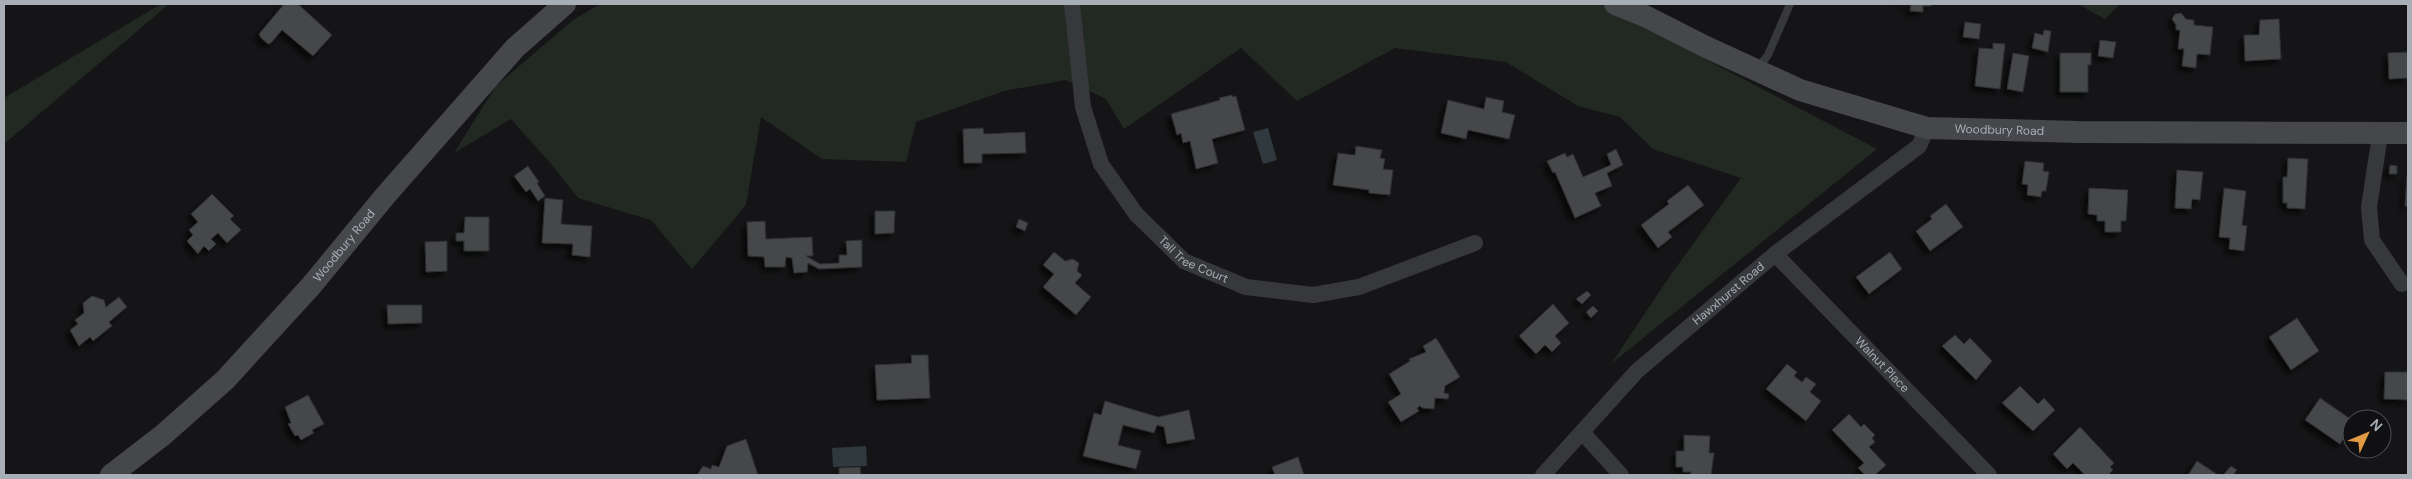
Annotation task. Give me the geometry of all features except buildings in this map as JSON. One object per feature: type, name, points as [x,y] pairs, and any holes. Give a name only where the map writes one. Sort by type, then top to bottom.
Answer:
[{"type":"main road","name":"Woodbury Road","points":[[111,475],[163,435],[225,380],[311,286],[385,196],[515,48],[565,4]]},
{"type":"main road","name":"Woodbury Road","points":[[1615,4],[1645,16],[1800,90],[1927,128],[2079,132],[2408,134]]},
{"type":"street","name":"Tall Tree Court","points":[[1072,4],[1083,107],[1101,164],[1136,214],[1184,261],[1246,287],[1313,295],[1359,287],[1475,243]]},
{"type":"street","name":"Hawxhurst Road","points":[[1543,475],[1583,433],[1637,371],[1774,254],[1919,146],[1927,128]]},
{"type":"street","points":[[2380,135],[2369,207],[2372,240],[2402,284]]},
{"type":"street","name":"Walnut Place","points":[[1774,254],[1989,475]]},
{"type":"street","points":[[1583,433],[1621,475]]},
{"type":"lane","points":[[1757,70],[1768,55],[1790,4]]},
{"type":"shaded area","points":[[161,4],[169,4],[4,144],[4,98]]},
{"type":"shaded area","points":[[600,4],[1600,4],[1877,149],[1611,364],[1672,273],[1741,178],[1653,149],[1620,117],[1578,106],[1506,62],[1395,48],[1297,101],[1241,48],[1124,129],[1106,99],[1066,80],[1004,91],[916,122],[906,162],[822,159],[761,117],[746,205],[692,269],[651,220],[578,198],[552,165],[511,119],[454,153],[496,86],[573,20]]},
{"type":"shaded area","points":[[2078,4],[2120,4],[2105,19]]},
{"type":"shaded area","points":[[1268,128],[1277,160],[1263,164],[1253,132]]},
{"type":"shaded area","points":[[866,446],[867,466],[833,467],[832,448]]}]
